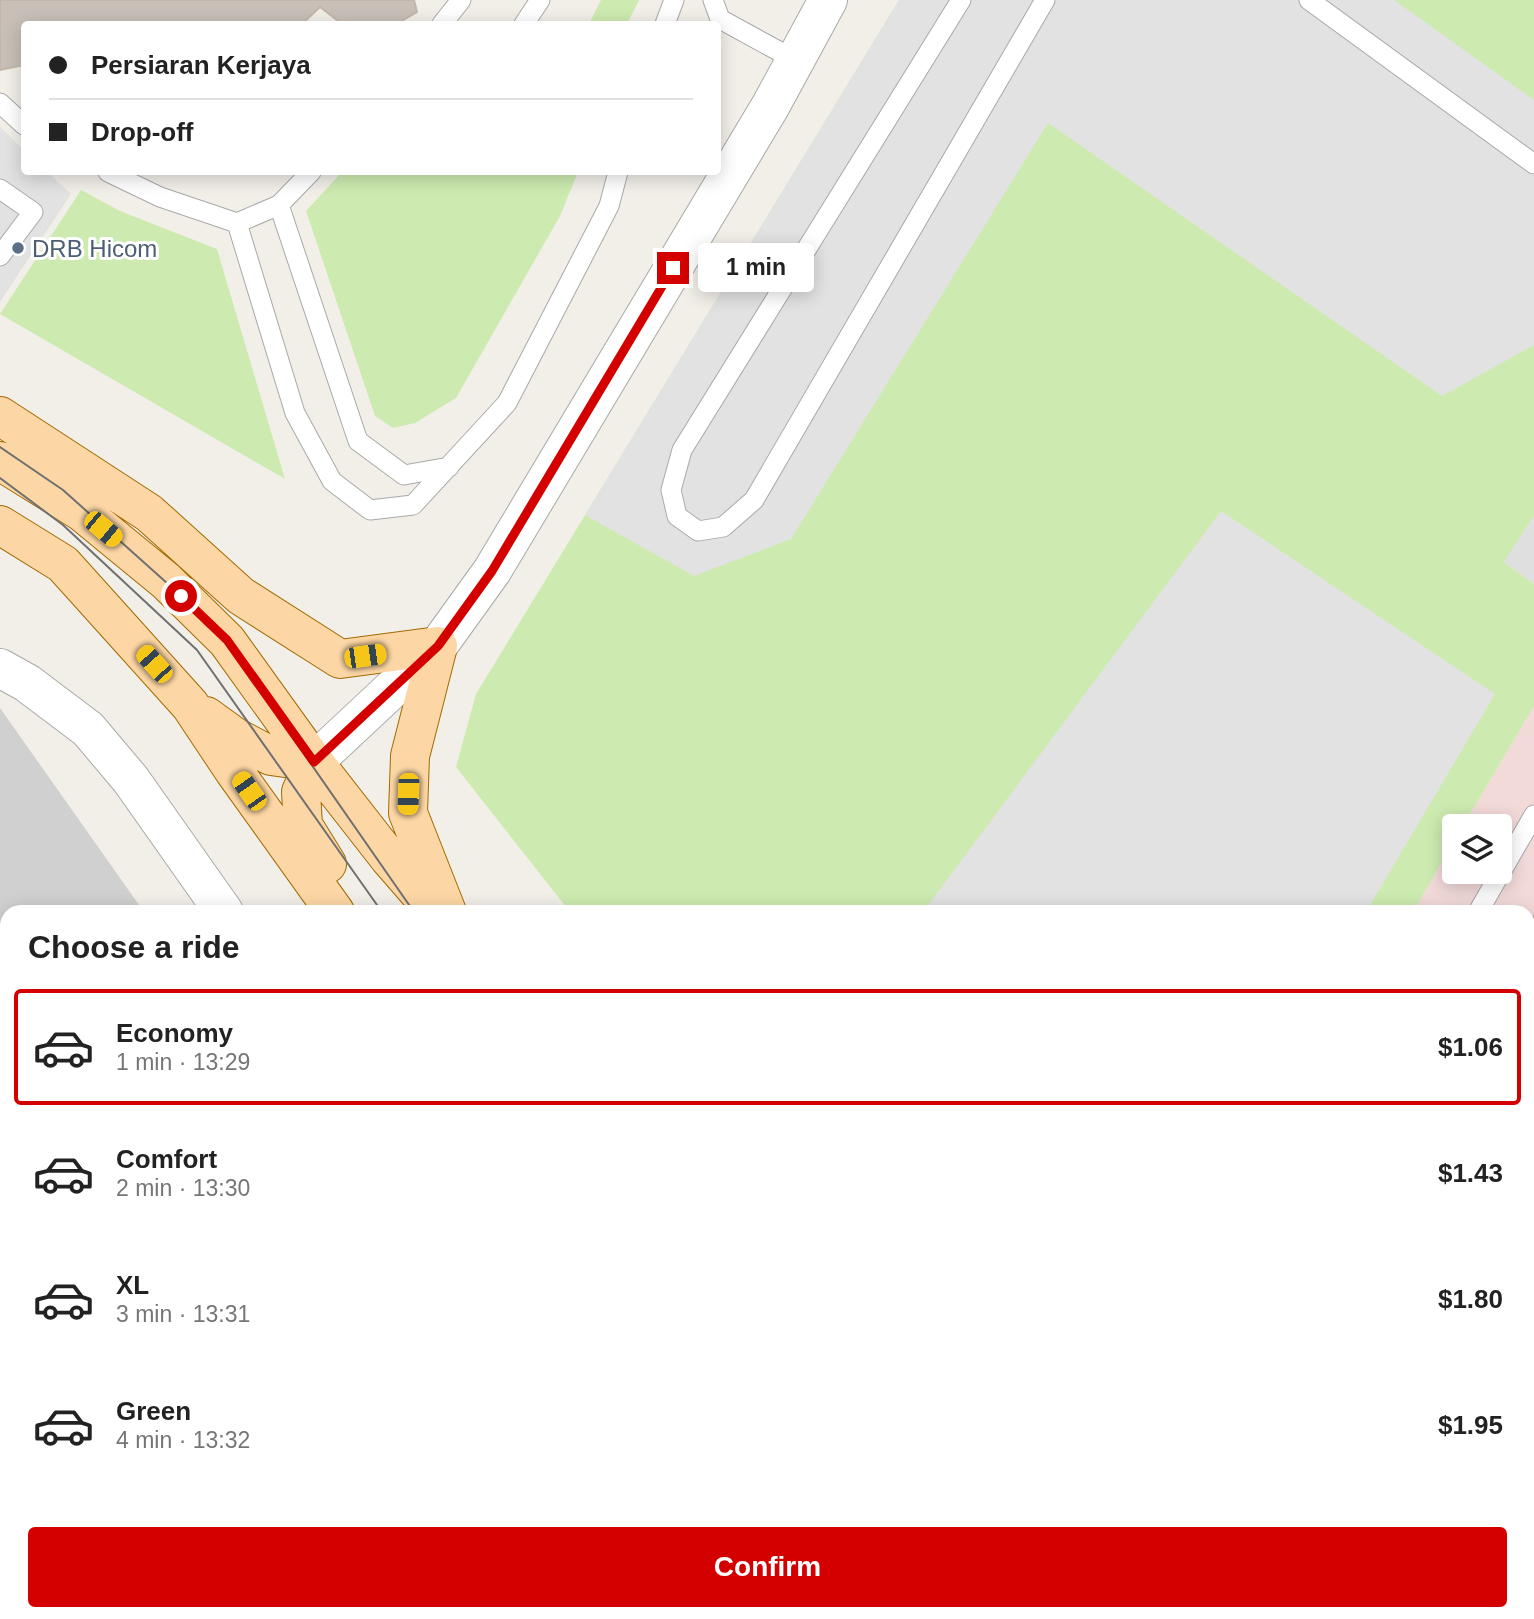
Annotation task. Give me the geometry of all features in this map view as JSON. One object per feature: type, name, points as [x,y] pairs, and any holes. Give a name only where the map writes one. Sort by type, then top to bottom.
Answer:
[{"type":"main road","points":[[0,416],[149,513],[241,596],[340,659],[438,646],[410,756],[408,813],[444,905]]},
{"type":"main road","points":[[0,461],[82,512],[166,582],[227,640],[314,762],[389,858],[430,905]]},
{"type":"main road","points":[[0,525],[63,564],[190,705],[330,905]]},
{"type":"main road","points":[[190,705],[235,737],[271,756],[314,762]]},
{"type":"main road","points":[[314,762],[302,793],[303,825],[350,905]]},
{"type":"main road","points":[[389,858],[419,905]]},
{"type":"street","points":[[314,762],[438,646],[492,571],[764,117],[828,0]]},
{"type":"street","points":[[0,668],[27,683],[88,729],[131,780],[219,905]]},
{"type":"lane","points":[[444,21],[461,0]]},
{"type":"lane","points":[[526,21],[540,0]]},
{"type":"lane","points":[[666,21],[674,0]]},
{"type":"lane","points":[[713,0],[715,21]]},
{"type":"lane","points":[[961,0],[682,450],[671,490],[677,516],[698,531],[723,527],[754,500],[1045,0]]},
{"type":"lane","points":[[1309,0],[1534,164]]},
{"type":"lane","points":[[721,25],[795,60]]},
{"type":"lane","points":[[0,103],[21,122]]},
{"type":"lane","points":[[114,175],[160,197],[237,223],[279,205],[308,175]]},
{"type":"lane","points":[[237,223],[295,413],[332,481],[370,510],[413,505],[507,403],[610,206],[617,175]]},
{"type":"lane","points":[[0,189],[33,212],[0,256]]},
{"type":"lane","points":[[279,205],[358,441],[404,475],[449,467]]},
{"type":"lane","points":[[1482,905],[1534,815]]},
{"type":"shaded area","points":[[899,0],[1394,0],[1534,100],[1534,345],[1442,396],[1048,123],[791,539],[694,576],[585,515]]},
{"type":"shaded area","name":"DRB Hicom","points":[[0,127],[21,147],[21,175],[50,175],[71,194],[0,302]]},
{"type":"shaded area","points":[[1221,511],[1495,694],[1370,905],[928,905]]},
{"type":"shaded area","points":[[1534,516],[1534,584],[1504,562]]},
{"type":"shaded area","points":[[1534,706],[1534,905],[1417,905],[1442,862],[1442,884],[1512,884],[1512,814],[1470,814]]},
{"type":"shaded area","points":[[0,708],[139,905],[0,905]]},
{"type":"green space","points":[[601,0],[639,0],[628,21],[590,21]]},
{"type":"green space","points":[[899,0],[1534,0],[1534,516],[1504,562],[1534,584],[1534,706],[1470,814],[1442,814],[1442,862],[1417,905],[564,905],[456,767],[476,694]]},
{"type":"green space","points":[[339,175],[577,175],[560,216],[456,398],[415,423],[393,428],[375,416],[306,211]]},
{"type":"green space","points":[[81,190],[120,211],[217,249],[285,479],[0,314]]},
{"type":"building","points":[[0,0],[414,0],[417,12],[401,21],[338,21],[320,7],[305,21],[21,21],[21,66],[0,70]]},
{"type":"tram line","points":[[0,447],[63,490],[215,626],[409,905]]},
{"type":"tram line","points":[[0,478],[63,525],[197,650],[377,905]]},
{"type":"place","name":"DRB Hicom","points":[[18,248]]},
{"type":"route","points":[[181,596],[227,640],[314,762],[438,646],[492,571],[673,268]]}]
